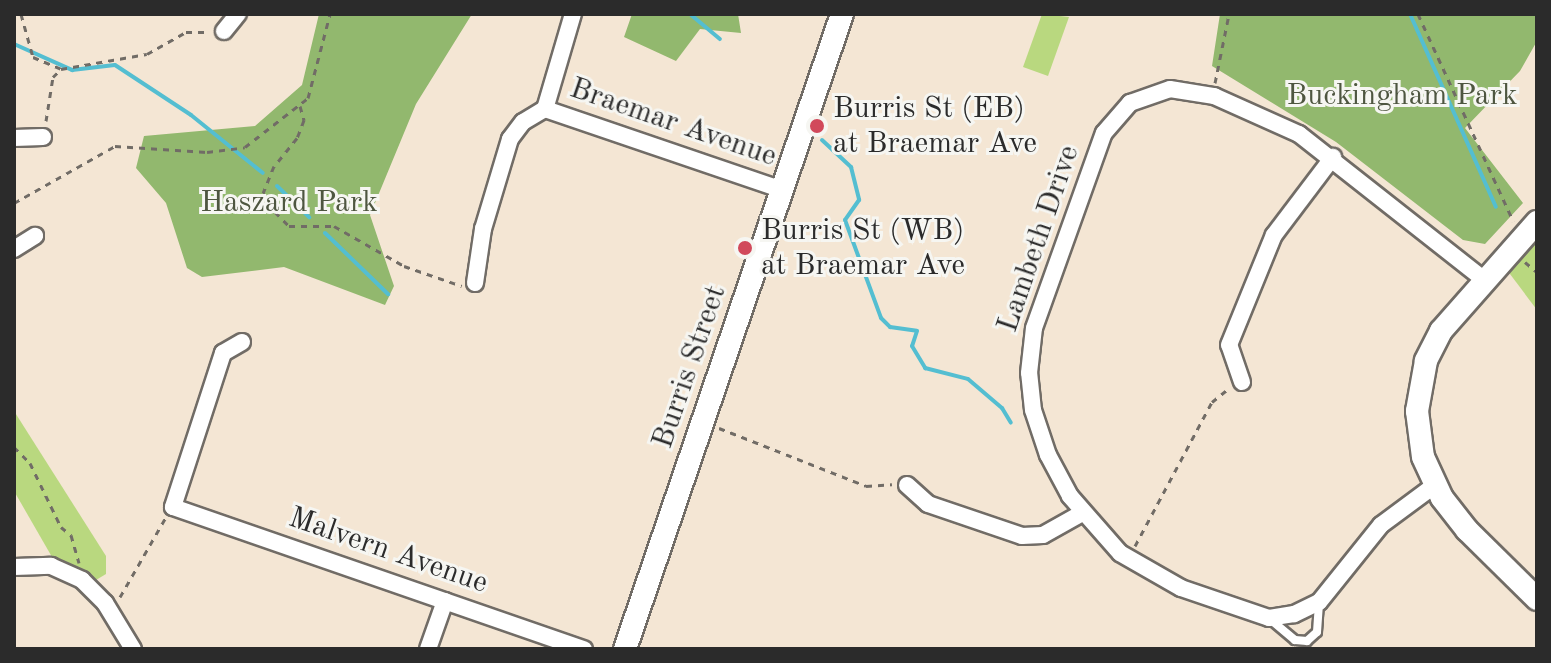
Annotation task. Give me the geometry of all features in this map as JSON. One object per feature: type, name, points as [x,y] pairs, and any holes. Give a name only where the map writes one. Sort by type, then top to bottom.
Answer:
[{"type":"street","points":[[224,31],[238,14]]},
{"type":"street","points":[[475,283],[487,216],[512,133],[545,109],[573,14]]},
{"type":"street","name":"Burris Street","points":[[625,649],[842,14]]},
{"type":"street","name":"Lambeth Drive","points":[[1269,618],[1154,575],[1120,553],[1082,513],[1039,434],[1029,351],[1110,124],[1139,98],[1189,90],[1278,122],[1333,157],[1483,279]]},
{"type":"street","name":"Braemar Avenue","points":[[545,109],[783,190]]},
{"type":"street","points":[[14,138],[43,137]]},
{"type":"street","points":[[1242,382],[1229,345],[1274,235],[1333,157]]},
{"type":"street","points":[[1537,222],[1483,279],[1441,331],[1422,376],[1418,429],[1435,485],[1467,530],[1537,599]]},
{"type":"street","points":[[14,249],[35,236]]},
{"type":"street","points":[[173,507],[223,353],[242,342]]},
{"type":"street","points":[[907,485],[928,504],[1022,536],[1043,535],[1082,513]]},
{"type":"street","points":[[1269,618],[1319,602],[1381,525],[1435,485]]},
{"type":"street","name":"Malvern Avenue","points":[[173,507],[584,649]]},
{"type":"street","points":[[14,567],[51,566],[74,574],[99,594],[133,649]]},
{"type":"street","points":[[428,649],[445,601]]},
{"type":"lane","points":[[1269,618],[1295,640],[1307,641],[1317,632],[1319,602]]},
{"type":"path","points":[[21,14],[33,57],[61,69],[147,54],[186,32],[224,31]]},
{"type":"path","points":[[14,203],[115,146],[207,152],[245,147],[300,106],[317,72],[330,14]]},
{"type":"path","points":[[1215,83],[1229,14]]},
{"type":"path","points":[[1418,14],[1514,222]]},
{"type":"path","points":[[43,137],[53,77],[61,69]]},
{"type":"path","points":[[300,106],[304,120],[297,138],[274,166],[263,193],[275,212],[289,226],[334,226],[404,266],[443,281]]},
{"type":"path","points":[[1522,259],[1537,272]]},
{"type":"path","points":[[1133,550],[1212,402],[1242,382]]},
{"type":"path","points":[[715,426],[866,486],[907,485]]},
{"type":"path","points":[[14,447],[30,463],[61,527],[71,535],[79,563]]},
{"type":"path","points":[[118,600],[173,507]]},
{"type":"green space","name":"Haszard Park","points":[[319,14],[472,14],[416,104],[370,215],[394,286],[385,305],[284,267],[202,277],[187,268],[166,203],[136,168],[144,136],[255,126],[302,85]]},
{"type":"green space","points":[[632,14],[738,14],[741,33],[700,29],[676,61],[624,37]]},
{"type":"green space","points":[[1042,14],[1069,17],[1048,76],[1023,67]]},
{"type":"green space","name":"Buckingham Park","points":[[1220,14],[1537,14],[1537,41],[1520,71],[1465,128],[1523,203],[1485,244],[1463,240],[1336,142],[1212,66]]},
{"type":"green space","points":[[1537,238],[1537,310],[1507,270]]},
{"type":"green space","points":[[14,411],[106,556],[106,574],[96,580],[52,557],[14,491]]},
{"type":"waterway","points":[[690,14],[720,39]]},
{"type":"waterway","points":[[1410,14],[1496,207]]},
{"type":"waterway","points":[[14,44],[72,70],[115,65],[191,115],[263,173]]},
{"type":"waterway","points":[[822,140],[851,167],[859,200],[845,220],[881,318],[890,327],[917,331],[912,346],[925,368],[968,379],[1002,408],[1011,423]]},
{"type":"waterway","points":[[277,186],[309,217]]},
{"type":"waterway","points":[[325,233],[388,294]]},
{"type":"place","name":"Burris St (EB) at Braemar Ave","points":[[817,126]]},
{"type":"place","name":"Burris St (WB) at Braemar Ave","points":[[745,248]]}]
